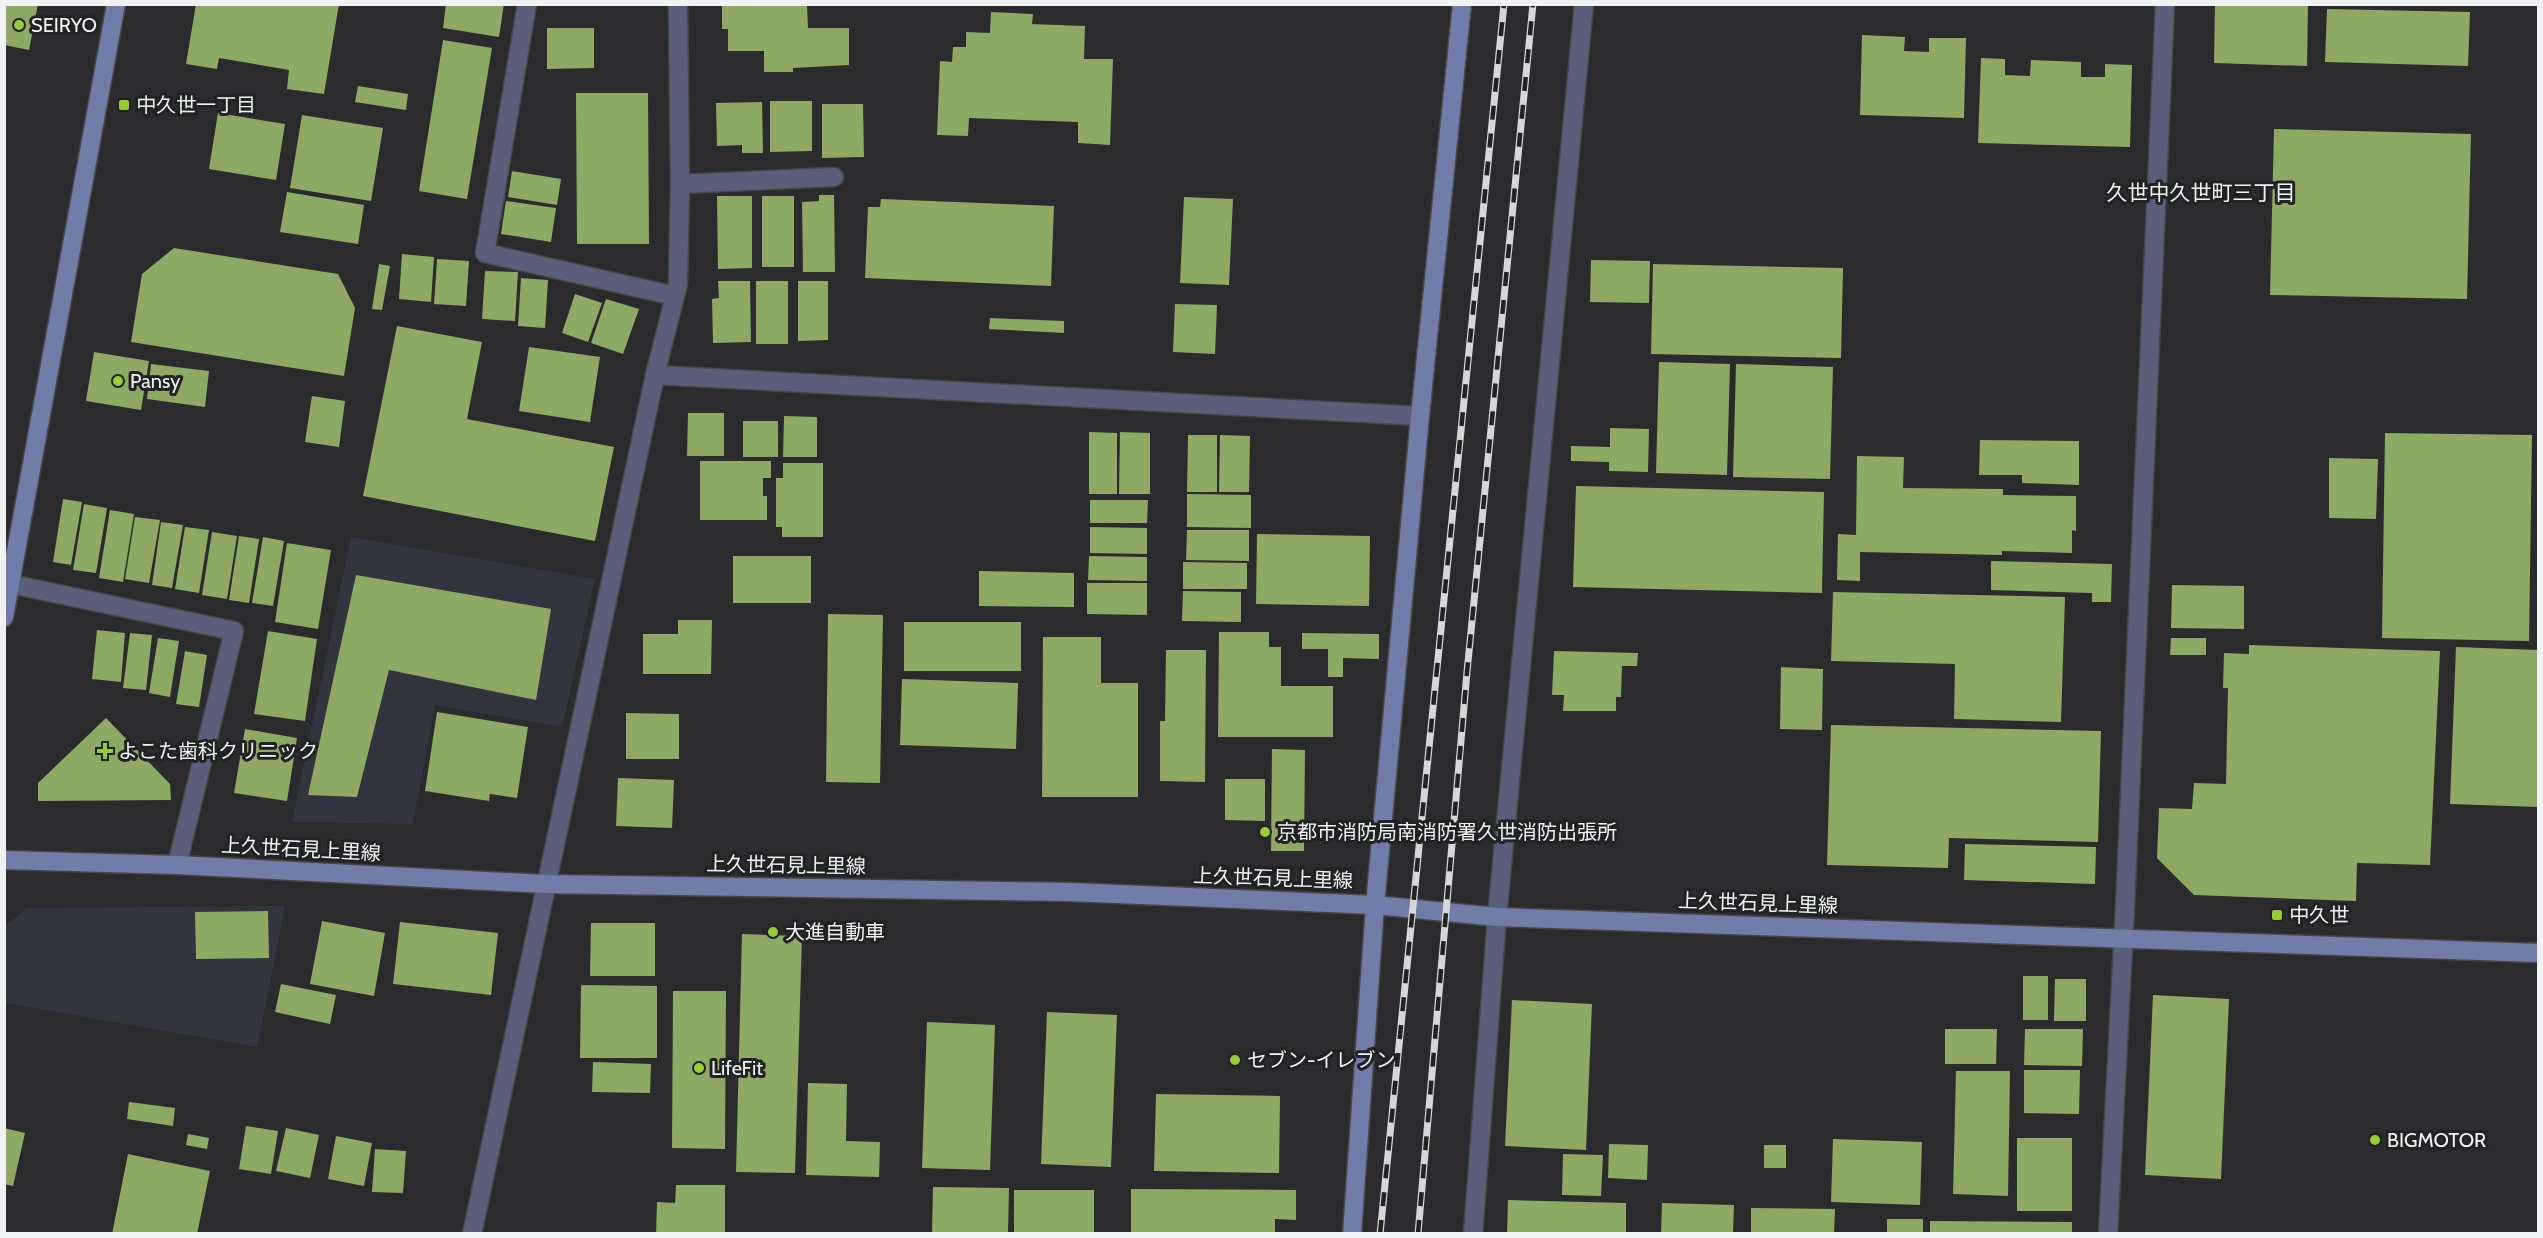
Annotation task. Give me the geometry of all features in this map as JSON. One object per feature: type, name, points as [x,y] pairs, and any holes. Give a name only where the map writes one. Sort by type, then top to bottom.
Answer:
[{"type":"main road","points":[[4,617],[116,4]]},
{"type":"main road","points":[[1352,1233],[1375,905],[1420,416],[1462,4]]},
{"type":"main road","name":"上久世石見上里線","points":[[4,860],[177,865],[546,884],[1070,892],[1375,905],[1497,917],[2538,953]]},
{"type":"street","points":[[527,4],[485,253],[675,296]]},
{"type":"street","points":[[472,1233],[655,375],[678,285],[680,184],[678,4]]},
{"type":"street","points":[[1473,1233],[1497,917],[1584,4]]},
{"type":"street","points":[[2108,1233],[2164,4]]},
{"type":"street","points":[[680,184],[834,177]]},
{"type":"street","points":[[655,375],[1420,416]]},
{"type":"street","points":[[11,584],[234,631],[177,865]]},
{"type":"shaded area","points":[[351,537],[595,579],[562,727],[435,705],[413,824],[292,822]]},
{"type":"shaded area","points":[[285,906],[257,1047],[5,1003],[5,926],[27,908]]},
{"type":"building","name":"SEIRYO","points":[[4,4],[38,4],[29,50],[4,45]]},
{"type":"building","points":[[196,4],[339,4],[324,94],[287,89],[289,70],[219,58],[217,69],[186,64]]},
{"type":"building","points":[[446,4],[504,4],[499,37],[443,28]]},
{"type":"building","points":[[722,4],[807,4],[808,28],[849,28],[849,65],[793,68],[793,72],[764,72],[764,51],[728,51],[728,29],[722,29]]},
{"type":"building","points":[[2215,4],[2308,4],[2307,66],[2214,63]]},
{"type":"building","points":[[2327,9],[2470,12],[2468,66],[2325,62]]},
{"type":"building","points":[[991,12],[1033,14],[1032,24],[1085,26],[1084,59],[1113,59],[1110,145],[1078,143],[1078,122],[969,118],[968,136],[937,135],[940,61],[952,62],[953,47],[966,47],[966,32],[990,33]]},
{"type":"building","points":[[547,28],[594,28],[594,68],[547,69]]},
{"type":"building","points":[[1862,35],[1905,37],[1904,51],[1929,52],[1929,38],[1966,38],[1964,118],[1860,115]]},
{"type":"building","points":[[443,40],[492,48],[467,199],[419,191]]},
{"type":"building","points":[[1981,58],[2005,59],[2005,75],[2030,76],[2031,60],[2081,62],[2081,77],[2105,77],[2105,64],[2132,65],[2130,147],[1978,143]]},
{"type":"building","points":[[358,86],[408,94],[406,110],[355,102]]},
{"type":"building","points":[[576,93],[648,93],[649,244],[577,244]]},
{"type":"building","points":[[770,101],[812,101],[812,151],[770,152]]},
{"type":"building","points":[[762,102],[763,153],[742,153],[742,145],[717,146],[716,103]]},
{"type":"building","points":[[822,104],[863,104],[864,157],[822,158]]},
{"type":"building","points":[[218,113],[285,124],[276,180],[209,169]]},
{"type":"building","points":[[302,115],[383,128],[371,201],[290,188]]},
{"type":"building","points":[[2274,129],[2471,134],[2467,299],[2270,295]]},
{"type":"building","points":[[512,171],[561,179],[557,205],[508,197]]},
{"type":"building","points":[[287,192],[364,205],[358,244],[280,232]]},
{"type":"building","points":[[819,195],[834,195],[835,272],[803,272],[802,202],[819,201]]},
{"type":"building","points":[[717,196],[752,196],[752,268],[718,269]]},
{"type":"building","points":[[762,196],[794,196],[794,267],[762,267]]},
{"type":"building","points":[[1184,197],[1233,199],[1229,285],[1180,283]]},
{"type":"building","points":[[881,199],[1054,206],[1051,286],[865,278],[868,207],[880,207]]},
{"type":"building","points":[[506,201],[556,208],[551,242],[501,234]]},
{"type":"building","points":[[174,248],[338,274],[355,308],[344,376],[131,342],[142,274]]},
{"type":"building","points":[[402,254],[434,257],[431,302],[399,299]]},
{"type":"building","points":[[437,259],[469,261],[466,306],[434,304]]},
{"type":"building","points":[[1591,260],[1650,261],[1649,303],[1590,302]]},
{"type":"building","points":[[379,264],[390,266],[382,310],[372,309]]},
{"type":"building","points":[[1653,264],[1843,268],[1841,358],[1651,354]]},
{"type":"building","points":[[485,271],[518,272],[515,321],[482,319]]},
{"type":"building","points":[[521,278],[548,280],[545,328],[518,326]]},
{"type":"building","points":[[718,281],[750,281],[751,342],[713,343],[712,299],[719,298]]},
{"type":"building","points":[[756,281],[788,281],[788,344],[756,344]]},
{"type":"building","points":[[798,281],[828,281],[828,340],[798,341]]},
{"type":"building","points":[[575,294],[602,303],[588,342],[562,333]]},
{"type":"building","points":[[606,299],[639,309],[623,354],[591,343]]},
{"type":"building","points":[[1175,304],[1217,305],[1215,354],[1173,352]]},
{"type":"building","points":[[990,318],[1064,321],[1064,333],[989,329]]},
{"type":"building","points":[[397,326],[482,342],[467,419],[614,447],[595,541],[363,496]]},
{"type":"building","points":[[529,347],[600,357],[590,422],[519,411]]},
{"type":"building","name":"Pansy","points":[[94,352],[149,361],[141,410],[86,401]]},
{"type":"building","points":[[1659,362],[1730,364],[1727,475],[1656,473]]},
{"type":"building","points":[[151,364],[209,371],[205,407],[147,399]]},
{"type":"building","points":[[1736,364],[1833,367],[1830,479],[1733,477]]},
{"type":"building","points":[[312,396],[345,401],[339,447],[305,442]]},
{"type":"building","points":[[688,413],[724,413],[724,456],[687,456]]},
{"type":"building","points":[[784,416],[817,417],[817,457],[783,457]]},
{"type":"building","points":[[743,421],[778,421],[778,457],[743,457]]},
{"type":"building","points":[[1610,428],[1649,429],[1648,472],[1609,471],[1609,462],[1571,461],[1571,446],[1610,447]]},
{"type":"building","points":[[1089,432],[1117,433],[1117,494],[1089,494]]},
{"type":"building","points":[[1120,432],[1150,433],[1150,494],[1119,494]]},
{"type":"building","points":[[2385,433],[2532,435],[2529,641],[2382,638]]},
{"type":"building","points":[[1188,435],[1217,435],[1217,492],[1187,492]]},
{"type":"building","points":[[1220,435],[1250,436],[1249,492],[1219,492]]},
{"type":"building","points":[[1980,440],[2079,441],[2079,485],[2022,483],[2022,475],[1979,475]]},
{"type":"building","points":[[1857,456],[1904,457],[1903,488],[2003,489],[2003,495],[2076,496],[2076,531],[2072,530],[2072,553],[2002,551],[2002,555],[1860,552],[1860,581],[1837,580],[1838,534],[1856,535]]},
{"type":"building","points":[[2329,458],[2378,459],[2376,519],[2329,518]]},
{"type":"building","points":[[700,461],[771,461],[771,478],[763,478],[763,496],[767,496],[767,520],[700,520]]},
{"type":"building","points":[[783,463],[823,463],[823,537],[782,537],[782,527],[776,527],[776,478],[783,478]]},
{"type":"building","points":[[1576,486],[1824,492],[1822,593],[1573,587]]},
{"type":"building","points":[[1187,494],[1251,495],[1251,528],[1187,527]]},
{"type":"building","points":[[63,499],[82,502],[71,565],[53,562]]},
{"type":"building","points":[[1090,500],[1148,500],[1147,523],[1090,523]]},
{"type":"building","points":[[84,504],[107,508],[96,573],[73,570]]},
{"type":"building","points":[[110,510],[134,514],[123,582],[99,578]]},
{"type":"building","points":[[135,517],[160,520],[149,583],[125,579]]},
{"type":"building","points":[[161,522],[183,525],[172,588],[152,585]]},
{"type":"building","points":[[185,527],[209,530],[199,593],[175,589]]},
{"type":"building","points":[[1090,527],[1147,528],[1147,554],[1090,553]]},
{"type":"building","points":[[1187,530],[1249,530],[1249,561],[1186,560]]},
{"type":"building","points":[[212,532],[237,536],[227,599],[202,595]]},
{"type":"building","points":[[1257,534],[1370,536],[1369,606],[1256,604]]},
{"type":"building","points":[[239,536],[259,539],[249,603],[229,600]]},
{"type":"building","points":[[263,537],[284,541],[273,606],[252,603]]},
{"type":"building","points":[[287,543],[331,550],[318,629],[275,622]]},
{"type":"building","points":[[733,556],[811,556],[811,603],[733,603]]},
{"type":"building","points":[[1089,556],[1147,557],[1147,581],[1088,580]]},
{"type":"building","points":[[1991,561],[2112,564],[2111,602],[2092,602],[2092,593],[1991,590]]},
{"type":"building","points":[[1183,562],[1247,563],[1247,589],[1183,589]]},
{"type":"building","points":[[979,571],[1074,573],[1074,607],[979,606]]},
{"type":"building","points":[[356,575],[551,609],[536,700],[389,670],[357,797],[308,795]]},
{"type":"building","points":[[1087,583],[1147,583],[1147,615],[1087,614]]},
{"type":"building","points":[[2172,585],[2244,586],[2244,629],[2171,628]]},
{"type":"building","points":[[1183,591],[1241,592],[1241,622],[1182,621]]},
{"type":"building","points":[[1833,592],[2065,597],[2061,722],[1954,719],[1955,664],[1831,661]]},
{"type":"building","points":[[828,614],[883,615],[880,783],[826,782]]},
{"type":"building","points":[[678,620],[712,620],[711,674],[643,674],[643,634],[678,634]]},
{"type":"building","points":[[904,622],[1021,622],[1021,671],[904,671]]},
{"type":"building","points":[[97,630],[125,633],[121,682],[92,679]]},
{"type":"building","points":[[268,631],[317,639],[305,721],[254,714]]},
{"type":"building","points":[[1219,632],[1269,632],[1269,647],[1281,647],[1281,686],[1333,686],[1333,737],[1218,737]]},
{"type":"building","points":[[130,633],[152,635],[146,690],[123,688]]},
{"type":"building","points":[[1302,633],[1379,634],[1379,659],[1343,658],[1343,677],[1328,677],[1328,649],[1302,649]]},
{"type":"building","points":[[1043,637],[1101,637],[1101,683],[1138,683],[1138,797],[1042,797]]},
{"type":"building","points":[[158,638],[179,641],[170,697],[149,693]]},
{"type":"building","points":[[2171,638],[2206,638],[2206,655],[2170,655]]},
{"type":"building","points":[[2249,645],[2440,651],[2430,865],[2357,863],[2356,901],[2194,895],[2157,858],[2159,808],[2192,809],[2194,783],[2226,784],[2228,688],[2223,688],[2224,653],[2249,654]]},
{"type":"building","points":[[2456,647],[2538,650],[2538,807],[2450,804]]},
{"type":"building","points":[[1166,650],[1206,650],[1205,782],[1160,781],[1160,721],[1165,721]]},
{"type":"building","points":[[185,651],[207,655],[199,707],[176,704]]},
{"type":"building","points":[[1554,651],[1638,653],[1637,666],[1622,666],[1621,697],[1616,697],[1616,711],[1563,711],[1564,695],[1552,695]]},
{"type":"building","points":[[1781,667],[1823,669],[1822,730],[1780,729]]},
{"type":"building","points":[[902,679],[1018,683],[1016,749],[900,745]]},
{"type":"building","points":[[437,712],[528,727],[517,798],[490,794],[489,801],[425,791]]},
{"type":"building","points":[[626,713],[679,714],[679,759],[626,759]]},
{"type":"building","name":"よこた歯科クリニック","points":[[106,718],[170,784],[171,800],[38,801],[38,783]]},
{"type":"building","points":[[1831,725],[2101,731],[2098,842],[1949,838],[1948,868],[1827,865]]},
{"type":"building","points":[[245,729],[297,738],[287,801],[234,793]]},
{"type":"building","points":[[1272,749],[1305,750],[1304,851],[1271,851]]},
{"type":"building","points":[[618,778],[674,780],[672,828],[616,826]]},
{"type":"building","points":[[1225,779],[1265,779],[1265,821],[1225,820]]},
{"type":"building","points":[[1965,844],[2096,847],[2095,884],[1964,880]]},
{"type":"building","points":[[268,911],[269,958],[196,959],[195,912]]},
{"type":"building","points":[[322,921],[385,933],[374,996],[310,984]]},
{"type":"building","points":[[400,922],[498,933],[491,995],[393,984]]},
{"type":"building","points":[[591,923],[655,923],[655,976],[590,976]]},
{"type":"building","points":[[742,934],[802,936],[795,1173],[736,1172]]},
{"type":"building","points":[[2023,976],[2048,976],[2048,1020],[2023,1020]]},
{"type":"building","points":[[2055,979],[2086,979],[2086,1021],[2054,1021]]},
{"type":"building","points":[[281,984],[336,995],[330,1024],[275,1012]]},
{"type":"building","points":[[581,985],[657,986],[657,1058],[580,1058]]},
{"type":"building","points":[[673,991],[726,991],[725,1149],[672,1148]]},
{"type":"building","points":[[2153,995],[2229,999],[2221,1179],[2145,1175]]},
{"type":"building","points":[[1512,1000],[1592,1004],[1586,1150],[1505,1146]]},
{"type":"building","points":[[1047,1012],[1117,1015],[1111,1167],[1041,1164]]},
{"type":"building","points":[[927,1022],[995,1025],[990,1170],[922,1168]]},
{"type":"building","points":[[1945,1029],[1997,1029],[1996,1064],[1945,1064]]},
{"type":"building","points":[[2025,1029],[2083,1029],[2082,1066],[2024,1065]]},
{"type":"building","points":[[593,1062],[651,1064],[650,1093],[592,1092]]},
{"type":"building","points":[[2024,1070],[2080,1070],[2079,1114],[2024,1113]]},
{"type":"building","points":[[1956,1071],[2010,1071],[2008,1196],[1953,1194]]},
{"type":"building","points":[[808,1083],[847,1084],[846,1141],[880,1142],[879,1177],[806,1175]]},
{"type":"building","points":[[1156,1094],[1280,1096],[1279,1173],[1154,1171]]},
{"type":"building","points":[[129,1102],[175,1108],[173,1126],[127,1119]]},
{"type":"building","points":[[246,1126],[278,1131],[271,1174],[239,1169]]},
{"type":"building","points":[[4,1128],[25,1133],[13,1186],[4,1184]]},
{"type":"building","points":[[286,1128],[319,1135],[310,1178],[276,1171]]},
{"type":"building","points":[[188,1134],[209,1138],[207,1149],[186,1145]]},
{"type":"building","points":[[336,1136],[372,1143],[364,1186],[328,1179]]},
{"type":"building","points":[[2017,1138],[2072,1138],[2072,1211],[2017,1211]]},
{"type":"building","points":[[1833,1139],[1922,1142],[1920,1205],[1831,1202]]},
{"type":"building","points":[[1609,1144],[1648,1145],[1647,1180],[1608,1178]]},
{"type":"building","points":[[1764,1145],[1786,1145],[1786,1168],[1764,1168]]},
{"type":"building","points":[[375,1149],[406,1151],[403,1193],[372,1192]]},
{"type":"building","points":[[128,1154],[210,1171],[197,1234],[112,1234]]},
{"type":"building","points":[[1563,1154],[1603,1155],[1601,1196],[1562,1195]]},
{"type":"building","points":[[676,1185],[725,1185],[725,1234],[656,1234],[657,1202],[675,1203]]},
{"type":"building","points":[[933,1187],[1009,1188],[1008,1234],[932,1234]]},
{"type":"building","points":[[1131,1189],[1296,1190],[1296,1220],[1275,1219],[1275,1234],[1131,1233]]},
{"type":"building","points":[[1014,1190],[1094,1190],[1094,1234],[1014,1234]]},
{"type":"building","points":[[1508,1200],[1626,1203],[1626,1234],[1507,1234]]},
{"type":"building","points":[[1662,1203],[1734,1205],[1733,1234],[1661,1234]]},
{"type":"building","points":[[1751,1208],[1835,1209],[1834,1234],[1751,1234]]},
{"type":"building","points":[[1887,1219],[1923,1219],[1923,1234],[1887,1234]]},
{"type":"building","points":[[1930,1221],[2072,1222],[2072,1234],[1930,1234]]},
{"type":"railway","points":[[1380,1234],[1504,4]]},
{"type":"railway","points":[[1418,1234],[1467,672],[1533,4]]},
{"type":"place","name":"SEIRYO","points":[[19,25]]},
{"type":"place","name":"中久世一丁目","points":[[124,105]]},
{"type":"place","name":"Pansy","points":[[118,381]]},
{"type":"place","name":"よこた歯科クリニック","points":[[105,751]]},
{"type":"place","name":"京都市消防局南消防署久世消防出張所","points":[[1265,832]]},
{"type":"place","name":"中久世","points":[[2277,915]]},
{"type":"place","name":"大進自動車","points":[[773,932]]},
{"type":"place","name":"セブン-イレブン","points":[[1235,1060]]},
{"type":"place","name":"LifeFit","points":[[699,1068]]},
{"type":"place","name":"BIGMOTOR","points":[[2375,1140]]},
{"type":"district","name":"久世中久世町三丁目","points":[[2201,192]]}]
